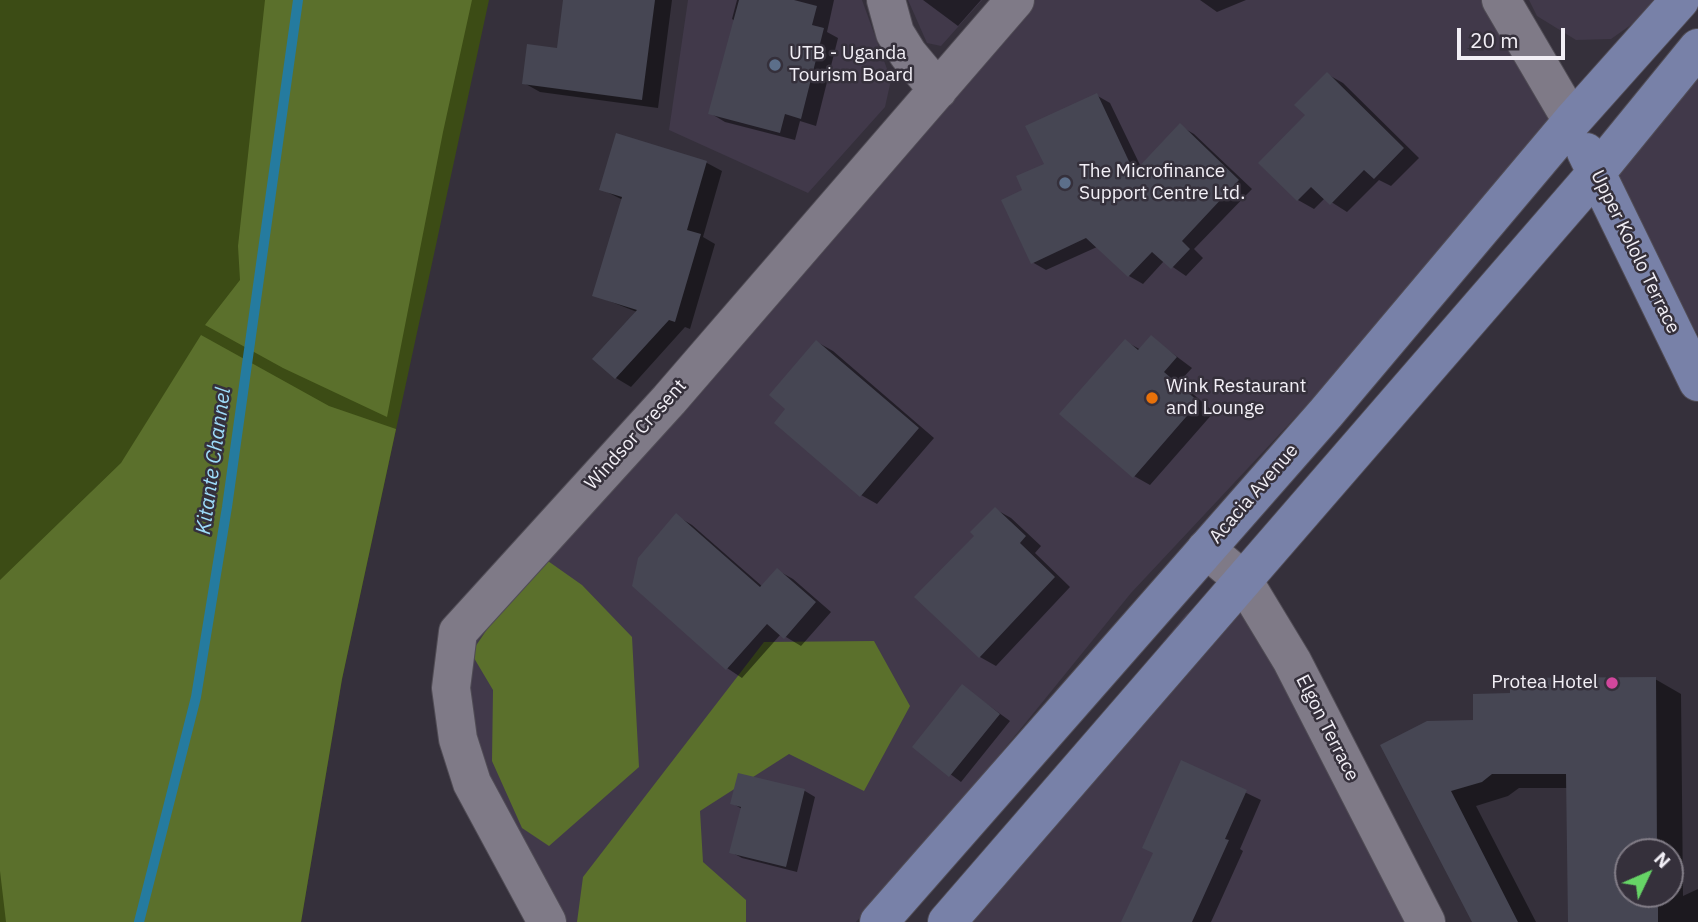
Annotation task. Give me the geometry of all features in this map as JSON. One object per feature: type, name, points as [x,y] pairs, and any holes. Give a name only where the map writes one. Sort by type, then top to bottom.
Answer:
[{"type":"main road","name":"Acacia Avenue","points":[[879,922],[1326,413],[1572,121],[1680,0]]},
{"type":"main road","points":[[947,922],[1596,173],[1698,48]]},
{"type":"main road","name":"Upper Kololo Terrace","points":[[1572,121],[1698,382]]},
{"type":"street","points":[[886,0],[895,33],[908,54],[938,90]]},
{"type":"street","name":"Windsor Cresent","points":[[547,922],[472,783],[458,739],[451,688],[458,632],[669,400],[1015,0]]},
{"type":"street","points":[[1501,0],[1572,121]]},
{"type":"street","name":"Elgon Terrace","points":[[1206,549],[1243,580],[1312,699],[1426,922]]},
{"type":"shaded area","points":[[688,0],[862,0],[891,80],[885,107],[808,193],[669,130]]},
{"type":"shaded area","points":[[908,0],[982,0],[941,46],[927,43]]},
{"type":"shaded area","points":[[1035,0],[1484,0],[1554,106],[1548,129],[1336,374],[1131,593],[954,811],[856,922],[565,922],[482,762],[465,705],[466,671],[486,614]]},
{"type":"shaded area","points":[[1529,0],[1654,0],[1635,22],[1611,39],[1576,40],[1537,16]]},
{"type":"shaded area","points":[[1698,53],[1698,334],[1645,259],[1612,233],[1619,144]]},
{"type":"shaded area","points":[[1217,593],[1254,618],[1408,922],[934,922],[1186,614]]},
{"type":"green space","points":[[0,0],[489,0],[342,679],[301,922],[0,922]]},
{"type":"green space","points":[[265,0],[472,0],[387,417],[283,368],[205,325],[240,280],[238,246]]},
{"type":"green space","points":[[201,335],[329,406],[396,429],[342,679],[301,922],[6,922],[0,871],[0,580],[121,463]]},
{"type":"green space","points":[[538,554],[582,585],[632,637],[639,767],[549,846],[522,828],[492,761],[493,690],[471,653]]},
{"type":"green space","points":[[874,641],[910,706],[864,791],[789,754],[700,811],[703,862],[746,900],[746,922],[577,922],[583,877],[764,642]]},
{"type":"building","points":[[563,0],[655,0],[642,100],[522,84],[527,44],[557,48]]},
{"type":"building","points":[[739,0],[794,0],[817,6],[812,25],[824,28],[801,119],[785,114],[780,133],[708,114]]},
{"type":"building","points":[[1327,72],[1404,148],[1374,179],[1364,170],[1330,205],[1311,187],[1297,201],[1258,163],[1305,115],[1294,105]]},
{"type":"building","points":[[1097,93],[1134,172],[1180,123],[1239,180],[1182,241],[1190,249],[1171,269],[1152,252],[1128,277],[1086,238],[1031,264],[1001,200],[1022,190],[1016,176],[1044,164],[1025,126]]},
{"type":"building","points":[[616,133],[707,161],[687,230],[701,234],[675,322],[669,320],[615,379],[592,359],[637,310],[592,296],[622,197],[599,190]]},
{"type":"building","points":[[1151,335],[1177,357],[1164,372],[1199,402],[1133,478],[1059,414],[1125,339],[1138,350]]},
{"type":"building","points":[[816,340],[919,428],[860,497],[774,423],[785,409],[769,395]]},
{"type":"building","points":[[995,507],[1026,536],[1020,543],[1055,577],[979,658],[914,597],[974,536],[970,532]]},
{"type":"building","points":[[676,513],[760,587],[777,568],[816,602],[784,639],[767,624],[726,670],[632,586],[638,558]]},
{"type":"building","points":[[1656,677],[1657,838],[1614,838],[1614,908],[1658,908],[1658,922],[1568,922],[1566,774],[1492,774],[1482,782],[1451,791],[1518,922],[1472,922],[1380,745],[1427,721],[1473,720],[1473,694],[1510,693],[1510,678]]},
{"type":"building","points":[[962,684],[1000,714],[949,777],[912,747]]},
{"type":"building","points":[[1181,760],[1247,790],[1225,839],[1229,840],[1192,922],[1121,922],[1153,853],[1142,848]]},
{"type":"building","points":[[738,773],[805,789],[786,867],[729,853],[741,807],[730,804]]},
{"type":"waterway","name":"Kitante Channel","points":[[139,922],[196,697],[227,507],[298,0]]},
{"type":"place","name":"UTB - Uganda Tourism Board","points":[[775,65]]},
{"type":"place","name":"The Microfinance Support Centre Ltd.","points":[[1065,183]]},
{"type":"place","name":"Wink Restaurant and Lounge","points":[[1152,398]]},
{"type":"place","name":"Protea Hotel","points":[[1612,683]]}]
